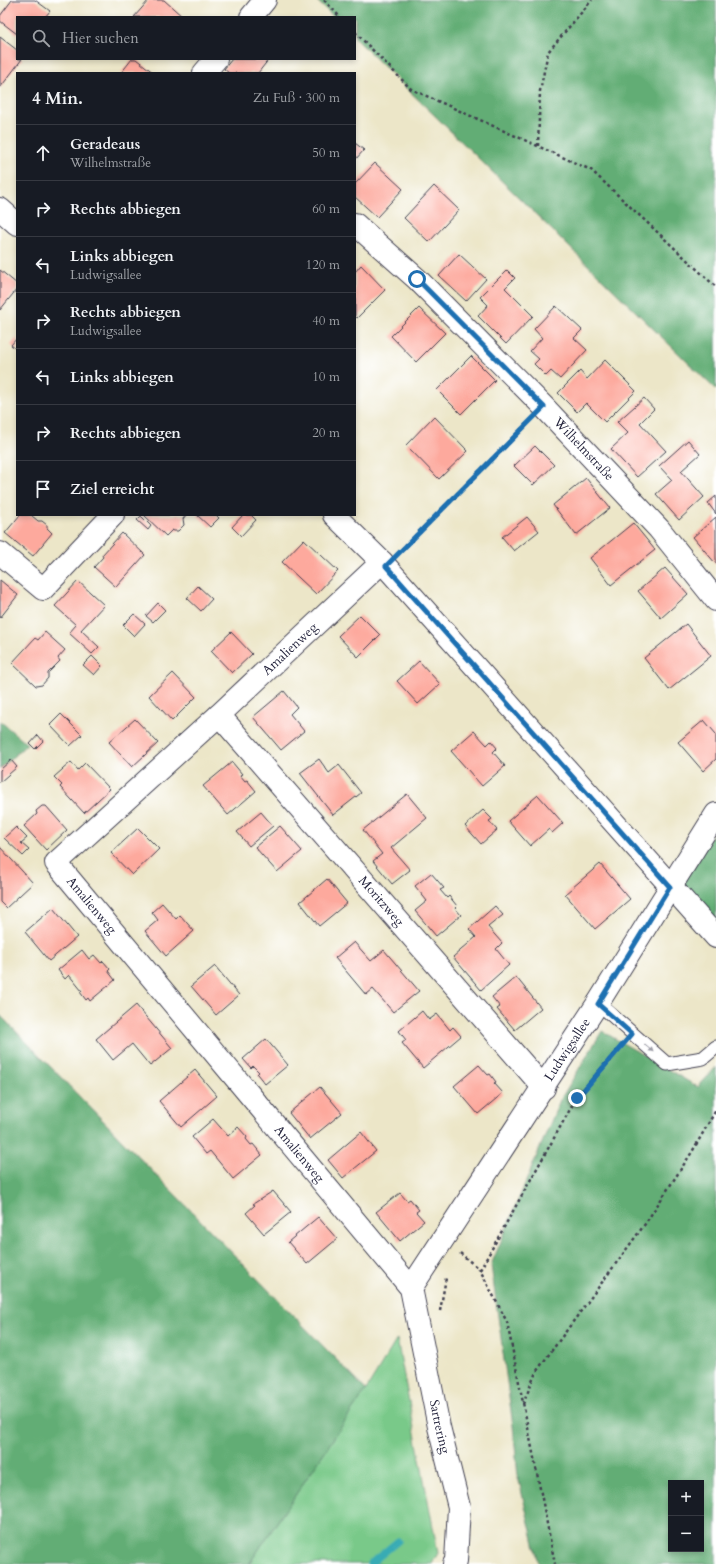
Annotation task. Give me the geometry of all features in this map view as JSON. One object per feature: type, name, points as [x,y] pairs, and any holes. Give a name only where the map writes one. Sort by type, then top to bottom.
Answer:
[{"type":"street","points":[[252,16],[265,0]]},
{"type":"street","points":[[205,72],[215,60]]},
{"type":"street","points":[[0,209],[16,223]]},
{"type":"street","name":"Wilhelmstraße","points":[[356,225],[417,279],[544,407],[659,529],[716,600]]},
{"type":"street","points":[[0,553],[43,589],[112,516]]},
{"type":"street","points":[[335,516],[384,564],[716,937]]},
{"type":"street","name":"Amalienweg","points":[[384,564],[56,863],[411,1288]]},
{"type":"street","name":"Moritzweg","points":[[219,715],[544,1088]]},
{"type":"street","points":[[670,887],[716,814]]},
{"type":"street","name":"Ludwigsallee","points":[[411,1288],[544,1088],[670,887]]},
{"type":"street","name":"Sartrering","points":[[411,1288],[439,1428],[459,1507],[456,1561],[454,1564]]},
{"type":"lane","points":[[598,1004],[667,1064],[703,1058],[716,1047]]},
{"type":"path","points":[[324,0],[339,16]]},
{"type":"path","points":[[538,146],[540,91],[548,52],[592,0]]},
{"type":"path","points":[[356,33],[411,89],[591,170],[716,287]]},
{"type":"path","points":[[384,564],[544,407]]},
{"type":"path","points":[[480,1270],[577,1098],[632,1034]]},
{"type":"path","points":[[523,1405],[536,1372],[645,1224],[692,1152],[716,1110]]},
{"type":"path","points":[[461,1254],[480,1270],[507,1322],[555,1564]]},
{"type":"green space","points":[[316,0],[716,0],[716,390],[356,39],[356,16],[333,16]]},
{"type":"green space","points":[[0,721],[27,744],[0,769]]},
{"type":"green space","points":[[716,831],[716,931],[670,887]]},
{"type":"green space","points":[[0,1015],[366,1390],[249,1564],[0,1564]]},
{"type":"green space","points":[[602,1031],[698,1087],[716,1067],[716,1564],[539,1564],[518,1477],[513,1426],[491,1265],[560,1100]]},
{"type":"green space","points":[[397,1339],[438,1553],[432,1564],[249,1564],[366,1390]]},
{"type":"building","points":[[12,0],[35,0],[50,11],[46,16],[16,16],[16,33],[0,21],[0,16]]},
{"type":"building","points":[[149,0],[164,0],[182,16],[135,16]]},
{"type":"building","points":[[0,37],[16,49],[16,60],[21,60],[0,88]]},
{"type":"building","points":[[131,60],[137,60],[153,72],[122,72]]},
{"type":"building","points":[[231,60],[268,60],[259,72],[228,72],[224,69]]},
{"type":"building","points":[[356,144],[364,150],[356,159]]},
{"type":"building","points":[[375,163],[403,189],[377,217],[356,198],[356,183]]},
{"type":"building","points":[[434,186],[459,210],[429,242],[404,218]]},
{"type":"building","points":[[459,254],[486,279],[466,301],[439,276]]},
{"type":"building","points":[[361,265],[385,290],[357,318],[356,317],[356,271]]},
{"type":"building","points":[[0,270],[16,283],[16,290],[0,310]]},
{"type":"building","points":[[507,270],[515,278],[505,288],[533,316],[506,344],[478,316],[488,305],[480,297]]},
{"type":"building","points":[[556,306],[582,330],[574,338],[587,350],[560,379],[551,371],[546,376],[534,364],[539,359],[530,351],[542,338],[534,329]]},
{"type":"building","points":[[419,308],[445,333],[416,362],[391,336]]},
{"type":"building","points":[[16,339],[16,349],[11,345]]},
{"type":"building","points":[[471,356],[495,380],[461,414],[437,390]]},
{"type":"building","points":[[605,360],[636,391],[605,422],[586,403],[577,412],[558,393],[580,371],[587,379]]},
{"type":"building","points":[[644,398],[654,409],[640,423],[666,451],[637,477],[611,449],[628,433],[617,422]]},
{"type":"building","points":[[434,416],[468,451],[439,479],[406,445]]},
{"type":"building","points":[[688,440],[700,454],[681,471],[704,497],[679,520],[656,494],[672,480],[659,466]]},
{"type":"building","points":[[535,446],[554,465],[533,485],[514,466]]},
{"type":"building","points":[[586,478],[610,508],[576,535],[553,505]]},
{"type":"building","points":[[716,496],[716,514],[708,503]]},
{"type":"building","points":[[19,516],[32,516],[38,521],[42,521],[47,525],[47,528],[52,533],[33,556],[5,533]]},
{"type":"building","points":[[141,516],[151,526],[148,530],[137,520]]},
{"type":"building","points":[[145,516],[185,516],[183,519],[184,525],[178,531],[172,530],[166,536]]},
{"type":"building","points":[[198,516],[217,516],[219,518],[210,527]]},
{"type":"building","points":[[242,516],[252,516],[256,520],[241,536],[232,527]]},
{"type":"building","points":[[527,517],[539,531],[514,551],[502,537]]},
{"type":"building","points":[[716,517],[716,564],[693,537]]},
{"type":"building","points":[[633,523],[655,550],[611,585],[590,558]]},
{"type":"building","points":[[122,533],[145,555],[116,587],[94,567],[103,557],[102,555]]},
{"type":"building","points":[[304,539],[338,571],[316,594],[282,562]]},
{"type":"building","points":[[665,568],[688,594],[661,618],[638,591]]},
{"type":"building","points":[[0,580],[18,595],[0,618]]},
{"type":"building","points":[[78,581],[104,605],[81,630],[99,647],[92,654],[69,633],[76,625],[55,606]]},
{"type":"building","points":[[198,586],[212,599],[201,611],[187,598]]},
{"type":"building","points":[[158,603],[165,610],[153,622],[146,616]]},
{"type":"building","points":[[134,614],[145,624],[134,636],[123,625]]},
{"type":"building","points":[[360,615],[380,635],[358,657],[338,636]]},
{"type":"building","points":[[686,624],[711,656],[669,690],[644,658]]},
{"type":"building","points":[[45,632],[65,650],[58,658],[60,661],[48,673],[48,678],[42,685],[36,686],[12,663],[35,638],[38,640]]},
{"type":"building","points":[[231,632],[252,654],[232,673],[211,651]]},
{"type":"building","points":[[92,656],[102,666],[94,675],[83,665]]},
{"type":"building","points":[[419,661],[440,684],[418,704],[397,681]]},
{"type":"building","points":[[173,673],[196,697],[172,721],[149,696]]},
{"type":"building","points":[[284,691],[297,707],[290,714],[304,731],[281,750],[253,717]]},
{"type":"building","points":[[61,714],[82,735],[70,746],[50,725]]},
{"type":"building","points":[[135,719],[158,743],[132,767],[109,742]]},
{"type":"building","points":[[704,720],[716,734],[716,759],[703,771],[678,742]]},
{"type":"building","points":[[474,731],[487,745],[491,741],[497,748],[493,752],[505,766],[482,786],[451,751]]},
{"type":"building","points":[[38,735],[43,741],[35,749],[30,744]]},
{"type":"building","points":[[319,759],[329,773],[339,765],[361,793],[333,815],[300,773]]},
{"type":"building","points":[[11,760],[17,767],[0,782],[0,770]]},
{"type":"building","points":[[71,762],[78,770],[85,763],[110,789],[84,813],[60,787],[62,785],[54,777]]},
{"type":"building","points":[[232,762],[242,774],[240,775],[245,781],[247,780],[256,791],[228,815],[203,786]]},
{"type":"building","points":[[407,794],[427,818],[391,848],[410,870],[392,884],[373,861],[382,854],[363,830]]},
{"type":"building","points":[[538,795],[563,823],[552,833],[549,829],[530,846],[508,821]]},
{"type":"building","points":[[42,806],[46,806],[67,830],[46,850],[24,826],[37,814],[36,811]]},
{"type":"building","points":[[483,810],[492,819],[489,821],[497,830],[481,844],[465,826]]},
{"type":"building","points":[[261,812],[273,826],[249,846],[237,832]]},
{"type":"building","points":[[280,826],[302,851],[277,872],[255,847]]},
{"type":"building","points":[[16,827],[27,838],[21,843],[29,850],[23,856],[4,838]]},
{"type":"building","points":[[138,828],[159,849],[132,875],[111,853]]},
{"type":"building","points":[[0,847],[33,883],[6,908],[0,902]]},
{"type":"building","points":[[600,864],[630,899],[595,929],[565,894]]},
{"type":"building","points":[[431,873],[444,888],[440,890],[447,898],[449,896],[457,906],[455,908],[461,915],[436,936],[415,911],[427,901],[415,886]]},
{"type":"building","points":[[327,879],[347,903],[319,926],[300,902]]},
{"type":"building","points":[[162,903],[176,919],[180,915],[194,931],[166,956],[145,931],[158,920],[152,912]]},
{"type":"building","points":[[495,906],[503,915],[488,927],[502,943],[496,949],[509,965],[481,990],[453,957],[476,937],[469,929]]},
{"type":"building","points":[[53,908],[77,937],[49,961],[25,932]]},
{"type":"building","points":[[354,942],[371,961],[384,950],[419,991],[393,1012],[373,989],[366,995],[335,958]]},
{"type":"building","points":[[82,950],[89,959],[94,955],[101,963],[103,961],[110,969],[108,971],[115,980],[90,1001],[88,998],[86,1000],[80,992],[82,991],[69,975],[65,979],[58,970]]},
{"type":"building","points":[[215,966],[239,995],[216,1015],[191,986]]},
{"type":"building","points":[[516,977],[541,1008],[515,1030],[497,1009],[500,1007],[492,997]]},
{"type":"building","points":[[136,1005],[172,1048],[150,1066],[132,1044],[113,1060],[96,1039]]},
{"type":"building","points":[[422,1011],[429,1020],[437,1014],[450,1030],[453,1027],[461,1036],[423,1068],[402,1043],[406,1040],[399,1031]]},
{"type":"building","points":[[266,1039],[288,1065],[265,1084],[257,1074],[259,1072],[253,1066],[251,1068],[243,1059]]},
{"type":"building","points":[[479,1065],[488,1075],[490,1074],[496,1082],[494,1083],[503,1093],[478,1114],[454,1086]]},
{"type":"building","points":[[195,1070],[217,1096],[181,1127],[159,1101]]},
{"type":"building","points":[[320,1087],[342,1113],[310,1139],[289,1113]]},
{"type":"building","points":[[213,1119],[228,1136],[238,1127],[247,1137],[246,1139],[251,1145],[253,1144],[262,1155],[233,1179],[210,1151],[206,1154],[192,1137]]},
{"type":"building","points":[[361,1132],[376,1151],[343,1178],[328,1160]]},
{"type":"building","points":[[273,1191],[291,1212],[264,1234],[246,1213],[255,1205],[253,1204]]},
{"type":"building","points":[[400,1193],[407,1201],[410,1199],[419,1210],[416,1212],[424,1221],[400,1241],[376,1212]]},
{"type":"building","points":[[318,1217],[337,1239],[307,1264],[288,1242]]},
{"type":"waterway","points":[[370,1564],[398,1541]]},
{"type":"route","points":[[417,279],[544,407],[386,566],[670,887],[598,1004],[632,1034],[577,1098]]}]
